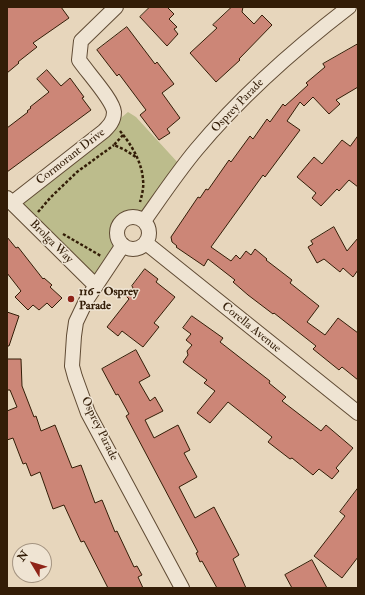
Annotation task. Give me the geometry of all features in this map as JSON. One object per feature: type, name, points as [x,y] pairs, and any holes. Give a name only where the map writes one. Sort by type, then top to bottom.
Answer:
[{"type":"street","name":"Cormorant Drive","points":[[9,200],[104,131],[112,122],[114,111],[110,102],[79,60],[81,41],[116,7]]},
{"type":"street","name":"Osprey Parade","points":[[144,221],[196,151],[236,106],[296,49],[349,7]]},
{"type":"street","name":"Brolga Way","points":[[9,200],[96,286]]},
{"type":"street","points":[[132,217],[144,221],[149,232],[146,243],[132,249],[123,245],[119,241],[117,235],[118,228],[121,223],[132,217]]},
{"type":"street","name":"Corella Avenue","points":[[146,243],[358,413]]},
{"type":"street","name":"Osprey Parade","points":[[123,245],[87,299],[76,322],[72,366],[88,413],[182,588]]},
{"type":"path","points":[[117,128],[123,134],[136,157],[144,181],[140,205]]},
{"type":"path","points":[[36,215],[51,197],[73,176],[114,145],[123,134]]},
{"type":"path","points":[[114,145],[136,157]]},
{"type":"path","points":[[63,234],[90,248],[102,257]]},
{"type":"green space","points":[[128,112],[136,117],[180,165],[142,214],[127,215],[118,220],[115,229],[117,244],[101,271],[94,275],[22,205],[25,198]]},
{"type":"building","points":[[7,7],[61,7],[69,18],[33,43],[37,47],[7,73]]},
{"type":"building","points":[[150,7],[167,7],[174,14],[169,19],[177,27],[174,29],[178,34],[167,46],[140,17]]},
{"type":"building","points":[[232,7],[243,7],[242,12],[254,24],[262,15],[272,25],[239,59],[240,60],[216,82],[190,53],[217,28],[213,25]]},
{"type":"building","points":[[127,27],[155,64],[157,62],[174,84],[162,93],[180,118],[167,129],[170,133],[159,140],[140,115],[146,110],[119,74],[117,76],[97,50]]},
{"type":"building","points":[[358,44],[358,87],[336,100],[340,104],[329,114],[313,97],[304,106],[300,102],[287,121],[300,130],[265,177],[263,175],[211,247],[231,261],[236,255],[240,259],[246,251],[251,255],[255,249],[267,259],[266,260],[292,280],[290,283],[319,306],[307,322],[325,335],[338,318],[358,333],[358,380],[342,367],[339,370],[313,349],[316,346],[248,295],[233,282],[235,280],[208,259],[204,266],[176,247],[177,246],[172,242],[171,237],[198,197],[200,198],[206,189],[208,190],[229,160],[231,162],[250,136],[253,139],[267,119],[270,122],[283,104],[285,106],[308,85],[306,83],[325,67],[323,64]]},
{"type":"building","points":[[47,70],[61,86],[70,78],[84,97],[82,98],[91,110],[7,172],[7,128],[28,112],[27,111],[31,108],[30,107],[49,92],[37,79]]},
{"type":"building","points":[[358,136],[358,187],[349,180],[339,191],[337,189],[321,206],[312,198],[316,193],[297,177],[314,157],[322,164],[342,140],[350,146]]},
{"type":"building","points":[[334,227],[347,251],[358,238],[358,270],[353,277],[343,268],[340,272],[324,259],[317,263],[308,247],[313,244],[311,241]]},
{"type":"building","points":[[7,237],[16,248],[18,247],[43,279],[44,278],[52,285],[50,287],[62,298],[52,308],[47,303],[39,310],[33,305],[28,310],[15,297],[21,291],[7,273]]},
{"type":"building","points":[[145,269],[158,279],[156,282],[175,297],[154,323],[159,327],[143,347],[122,331],[118,336],[107,327],[129,299],[126,296]]},
{"type":"building","points":[[7,312],[19,316],[9,346],[7,346]]},
{"type":"building","points":[[192,316],[223,338],[220,342],[270,381],[269,383],[286,397],[282,401],[321,431],[326,425],[353,448],[336,468],[339,471],[332,479],[319,469],[313,475],[292,458],[290,459],[268,442],[272,437],[228,402],[210,423],[197,413],[215,391],[204,383],[207,380],[183,362],[188,355],[187,351],[192,345],[186,340],[191,334],[183,328]]},
{"type":"building","points":[[136,350],[150,376],[139,382],[150,401],[155,397],[163,411],[145,420],[154,438],[178,425],[190,450],[184,453],[197,477],[179,487],[195,518],[214,507],[239,555],[233,559],[246,588],[217,588],[202,561],[200,562],[196,553],[198,552],[126,416],[129,414],[118,394],[116,395],[102,369]]},
{"type":"building","points":[[7,359],[21,359],[22,386],[34,417],[36,416],[41,431],[55,425],[72,468],[81,465],[95,503],[102,500],[115,532],[117,531],[134,567],[137,566],[142,575],[138,577],[143,588],[108,588],[84,541],[81,542],[64,505],[53,509],[40,472],[31,476],[26,463],[23,464],[13,438],[7,440],[7,411],[17,407],[10,390],[7,390]]},
{"type":"building","points":[[358,488],[358,557],[342,578],[314,556],[345,516],[340,512]]},
{"type":"building","points":[[312,560],[327,588],[292,588],[285,575]]},
{"type":"place","name":"116 - Osprey Parade","points":[[71,299]]}]
